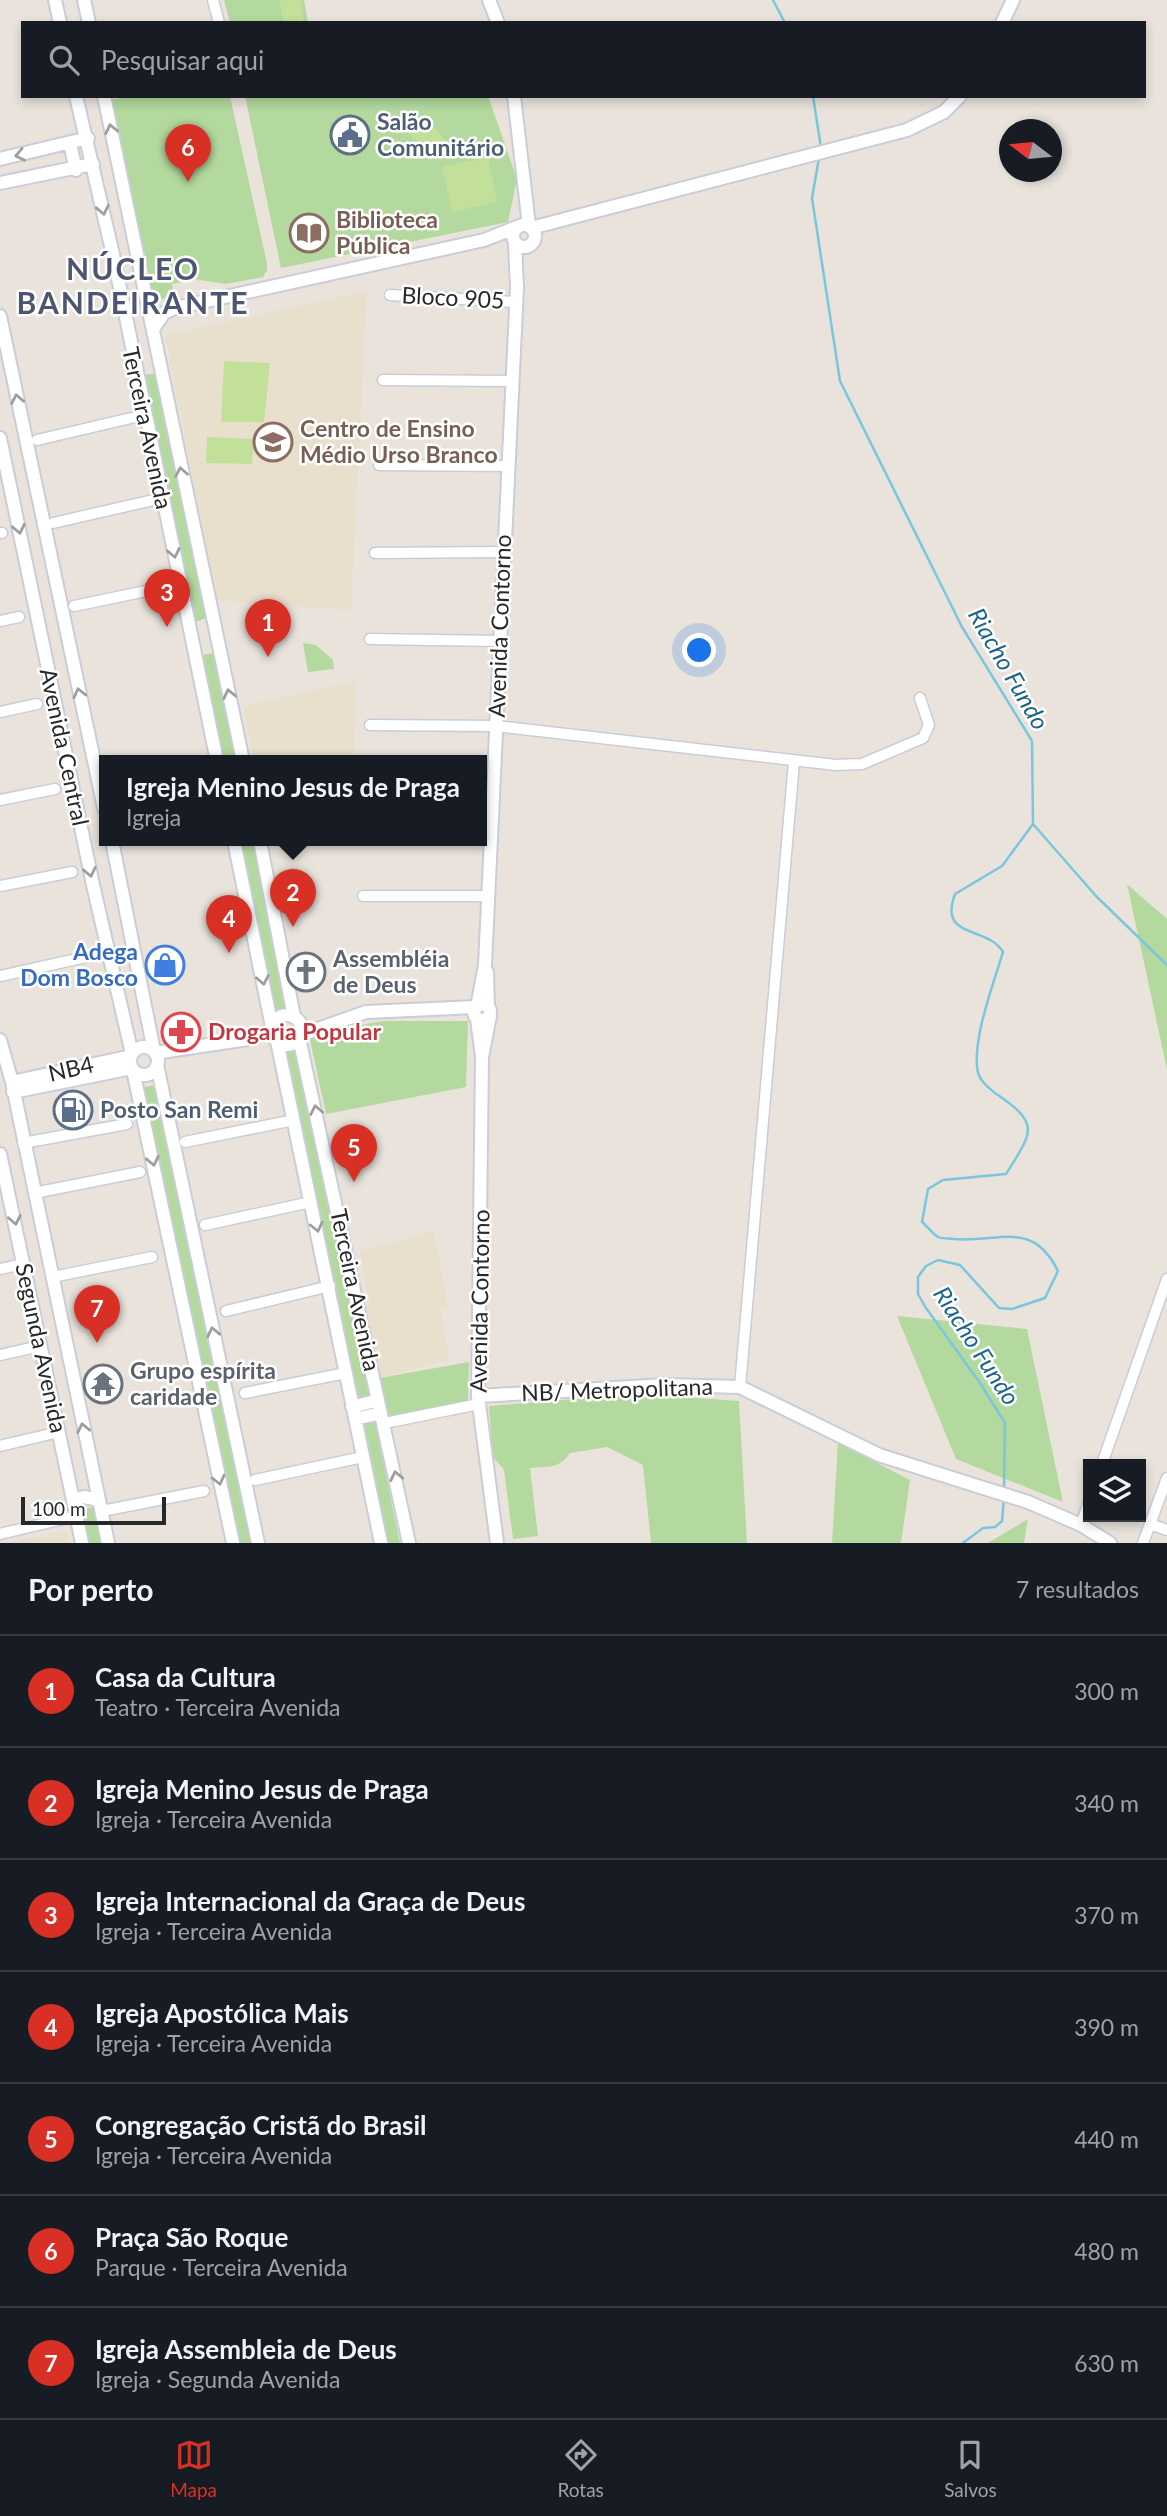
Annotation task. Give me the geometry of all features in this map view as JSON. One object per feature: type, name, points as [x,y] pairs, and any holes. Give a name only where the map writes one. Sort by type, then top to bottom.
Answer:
[{"type":"street","points":[[55,0],[60,21]]},
{"type":"street","points":[[84,0],[89,21]]},
{"type":"street","points":[[213,0],[218,21]]},
{"type":"street","points":[[489,0],[497,21]]},
{"type":"street","points":[[1003,21],[1013,0]]},
{"type":"street","name":"Terceira Avenida","points":[[77,98],[88,138],[216,755]]},
{"type":"street","name":"Terceira Avenida","points":[[104,98],[242,755]]},
{"type":"street","points":[[514,98],[526,192],[524,226],[532,243]]},
{"type":"street","points":[[153,329],[164,313],[175,308],[484,240],[524,226],[570,219],[854,144],[917,125],[944,111],[958,98]]},
{"type":"street","points":[[0,159],[88,138]]},
{"type":"street","points":[[70,144],[76,170]]},
{"type":"street","points":[[0,183],[76,170],[93,164]]},
{"type":"street","points":[[484,240],[515,242],[523,247],[570,219]]},
{"type":"street","name":"Avenida Contorno","points":[[487,802],[496,726],[517,287],[513,233],[524,226]]},
{"type":"street","name":"Avenida Contorno","points":[[517,287],[532,243]]},
{"type":"street","name":"Bloco 905","points":[[390,295],[516,302]]},
{"type":"street","points":[[148,302],[175,308]]},
{"type":"street","name":"Avenida Central","points":[[0,316],[31,440],[28,453],[99,786]]},
{"type":"street","points":[[129,345],[139,349],[156,342]]},
{"type":"street","points":[[136,374],[143,365],[159,363]]},
{"type":"street","points":[[383,380],[512,381]]},
{"type":"street","points":[[1,441],[31,440],[144,415]]},
{"type":"street","name":"Avenida Central","points":[[1,441],[233,1543]]},
{"type":"street","points":[[5,460],[28,453]]},
{"type":"street","points":[[379,465],[507,466]]},
{"type":"street","points":[[53,523],[162,498]]},
{"type":"street","points":[[375,552],[503,552]]},
{"type":"street","points":[[74,606],[180,584]]},
{"type":"street","points":[[0,621],[19,617]]},
{"type":"street","points":[[189,629],[201,630],[214,624]]},
{"type":"street","points":[[370,639],[498,641]]},
{"type":"street","points":[[195,656],[206,648],[219,649]]},
{"type":"street","points":[[370,725],[496,726],[794,762],[862,764],[923,738],[929,725],[920,698]]},
{"type":"street","points":[[0,712],[37,704]]},
{"type":"street","points":[[62,739],[77,743],[89,735]]},
{"type":"street","points":[[69,768],[76,757],[92,755]]},
{"type":"street","points":[[740,1387],[794,762]]},
{"type":"street","points":[[0,800],[55,789]]},
{"type":"street","name":"Avenida Central","points":[[112,846],[258,1543]]},
{"type":"street","name":"Terceira Avenida","points":[[235,846],[330,1286],[353,1413],[382,1543]]},
{"type":"street","points":[[261,846],[297,1019]]},
{"type":"street","name":"Avenida Contorno","points":[[486,846],[485,965],[481,1012],[478,1400],[497,1543]]},
{"type":"street","points":[[0,886],[72,872]]},
{"type":"street","points":[[363,896],[487,896]]},
{"type":"street","points":[[0,976],[96,955]]},
{"type":"street","points":[[156,1058],[149,1074],[132,1062],[140,1047],[156,1058],[274,1034],[291,1044],[334,1021],[382,1010],[481,1012]]},
{"type":"street","points":[[274,1034],[281,1016],[334,1021]]},
{"type":"street","name":"Terceira Avenida","points":[[297,1019],[410,1543]]},
{"type":"street","name":"Segunda Avenida","points":[[0,1040],[108,1543]]},
{"type":"street","name":"NB4","points":[[9,1084],[132,1062]]},
{"type":"street","points":[[1,1104],[9,1084]]},
{"type":"street","points":[[185,1142],[294,1120]]},
{"type":"street","points":[[23,1143],[128,1124]]},
{"type":"street","name":"Segunda Avenida","points":[[0,1154],[3,1181],[82,1543]]},
{"type":"street","points":[[34,1192],[140,1172]]},
{"type":"street","points":[[205,1226],[311,1202]]},
{"type":"street","points":[[52,1276],[152,1257]]},
{"type":"street","points":[[0,1269],[23,1264]]},
{"type":"street","points":[[1104,1459],[1167,1279]]},
{"type":"street","points":[[226,1311],[330,1286]]},
{"type":"street","points":[[0,1355],[40,1346]]},
{"type":"street","points":[[245,1393],[346,1373]]},
{"type":"street","name":"NB/ Metropolitana","points":[[478,1400],[665,1385],[740,1387],[878,1454],[1028,1502],[1081,1525],[1110,1543]]},
{"type":"street","points":[[353,1413],[378,1400]]},
{"type":"street","points":[[353,1413],[383,1418],[478,1400]]},
{"type":"street","points":[[0,1446],[59,1432]]},
{"type":"street","points":[[211,1444],[236,1439]]},
{"type":"street","points":[[255,1479],[363,1457]]},
{"type":"street","points":[[68,1478],[80,1483],[92,1472]]},
{"type":"street","points":[[1143,1543],[1167,1478]]},
{"type":"street","points":[[0,1534],[75,1511],[77,1499],[85,1497],[100,1506],[204,1491]]},
{"type":"street","points":[[1081,1525],[1083,1519]]},
{"type":"street","points":[[1150,1524],[1167,1530]]},
{"type":"shaded area","name":"Centro de Ensino Médio Urso Branco","points":[[367,291],[351,610],[217,600],[165,335]]},
{"type":"shaded area","points":[[356,681],[354,755],[254,755],[243,706]]},
{"type":"shaded area","points":[[434,1231],[448,1308],[441,1310],[449,1360],[380,1378],[365,1306],[370,1304],[360,1251]]},
{"type":"shaded area","points":[[67,1531],[69,1543],[1,1543]]},
{"type":"green space","points":[[224,0],[304,0],[308,21],[229,21]]},
{"type":"green space","points":[[279,0],[303,0],[301,6],[304,21],[284,21]]},
{"type":"green space","points":[[230,98],[267,264],[263,277],[226,284],[194,279],[172,284],[174,295],[163,299],[150,295],[111,100]]},
{"type":"green space","points":[[245,98],[489,98],[517,179],[508,222],[281,268]]},
{"type":"green space","points":[[423,116],[449,144],[431,160],[406,131]]},
{"type":"green space","points":[[488,157],[497,202],[452,212],[442,167]]},
{"type":"green space","points":[[224,361],[270,363],[264,422],[221,422]]},
{"type":"green space","points":[[155,374],[209,617],[192,623],[139,375]]},
{"type":"green space","points":[[207,437],[254,439],[252,464],[206,463]]},
{"type":"green space","points":[[303,643],[316,645],[333,660],[334,669],[308,672]]},
{"type":"green space","points":[[215,653],[236,755],[218,755],[197,656]]},
{"type":"green space","points":[[237,846],[255,846],[289,1012],[273,1016]]},
{"type":"green space","points":[[1127,884],[1167,919],[1167,1069]]},
{"type":"green space","points":[[383,1021],[468,1021],[466,1087],[326,1114],[309,1035]]},
{"type":"green space","points":[[299,1050],[370,1399],[351,1402],[280,1054]]},
{"type":"green space","points":[[156,1085],[251,1543],[235,1543],[139,1088]]},
{"type":"green space","points":[[897,1316],[1027,1329],[1063,1502],[956,1459]]},
{"type":"green space","points":[[469,1362],[468,1402],[389,1419],[380,1378]]},
{"type":"green space","points":[[636,1394],[739,1401],[747,1543],[651,1543],[643,1465],[607,1447],[570,1453],[552,1466],[530,1468],[538,1536],[513,1539],[504,1470],[493,1457],[489,1406]]},
{"type":"green space","points":[[374,1417],[400,1543],[383,1543],[356,1422]]},
{"type":"green space","points":[[838,1443],[910,1480],[901,1543],[832,1543]]},
{"type":"green space","points":[[94,1507],[102,1543],[84,1543],[77,1510]]},
{"type":"green space","points":[[1028,1519],[1024,1543],[988,1543]]},
{"type":"waterway","name":"Riacho Fundo","points":[[773,0],[784,21]]},
{"type":"waterway","name":"Riacho Fundo","points":[[813,98],[821,148]]},
{"type":"waterway","name":"Riacho Fundo","points":[[819,158],[812,198],[840,381],[962,627],[1032,741],[1033,824],[1002,866],[955,894],[952,909],[953,919],[958,925],[986,938],[1003,952],[980,1029],[978,1073],[987,1086],[1020,1113],[1026,1121],[1027,1138],[1006,1174],[943,1180],[928,1189],[922,1222],[936,1236],[942,1238],[1026,1239],[1048,1255],[1058,1271],[1045,1298],[1012,1309],[999,1308],[960,1265],[938,1260],[926,1266],[918,1277],[918,1294],[926,1308],[1005,1423],[1004,1488]]},
{"type":"waterway","points":[[1033,824],[1096,896],[1167,965]]},
{"type":"waterway","name":"Riacho Fundo","points":[[963,1543],[983,1528],[995,1527],[1002,1521],[1004,1498]]},
{"type":"place","name":"Salão Comunitário","points":[[350,135]]},
{"type":"place","name":"Praça São Roque","points":[[188,182]]},
{"type":"place","name":"Biblioteca Pública","points":[[309,233]]},
{"type":"place","name":"Centro de Ensino Médio Urso Branco","points":[[273,442]]},
{"type":"place","name":"Igreja Internacional da Graça de Deus","points":[[167,627]]},
{"type":"place","name":"Casa da Cultura","points":[[268,657]]},
{"type":"place","name":"Igreja Menino Jesus de Praga","points":[[293,927]]},
{"type":"place","name":"Igreja Apostólica Mais","points":[[229,953]]},
{"type":"place","name":"Adega Dom Bosco","points":[[165,965]]},
{"type":"place","name":"Assembléia de Deus","points":[[306,972]]},
{"type":"place","name":"Drogaria Popular","points":[[181,1032]]},
{"type":"place","name":"Posto San Remi","points":[[73,1110]]},
{"type":"place","name":"Congregação Cristã do Brasil","points":[[354,1182]]},
{"type":"place","name":"Igreja Assembleia de Deus","points":[[97,1343]]},
{"type":"place","name":"Grupo espírita caridade","points":[[103,1384]]},
{"type":"district","name":"NÚCLEO BANDEIRANTE","points":[[133,287]]}]
